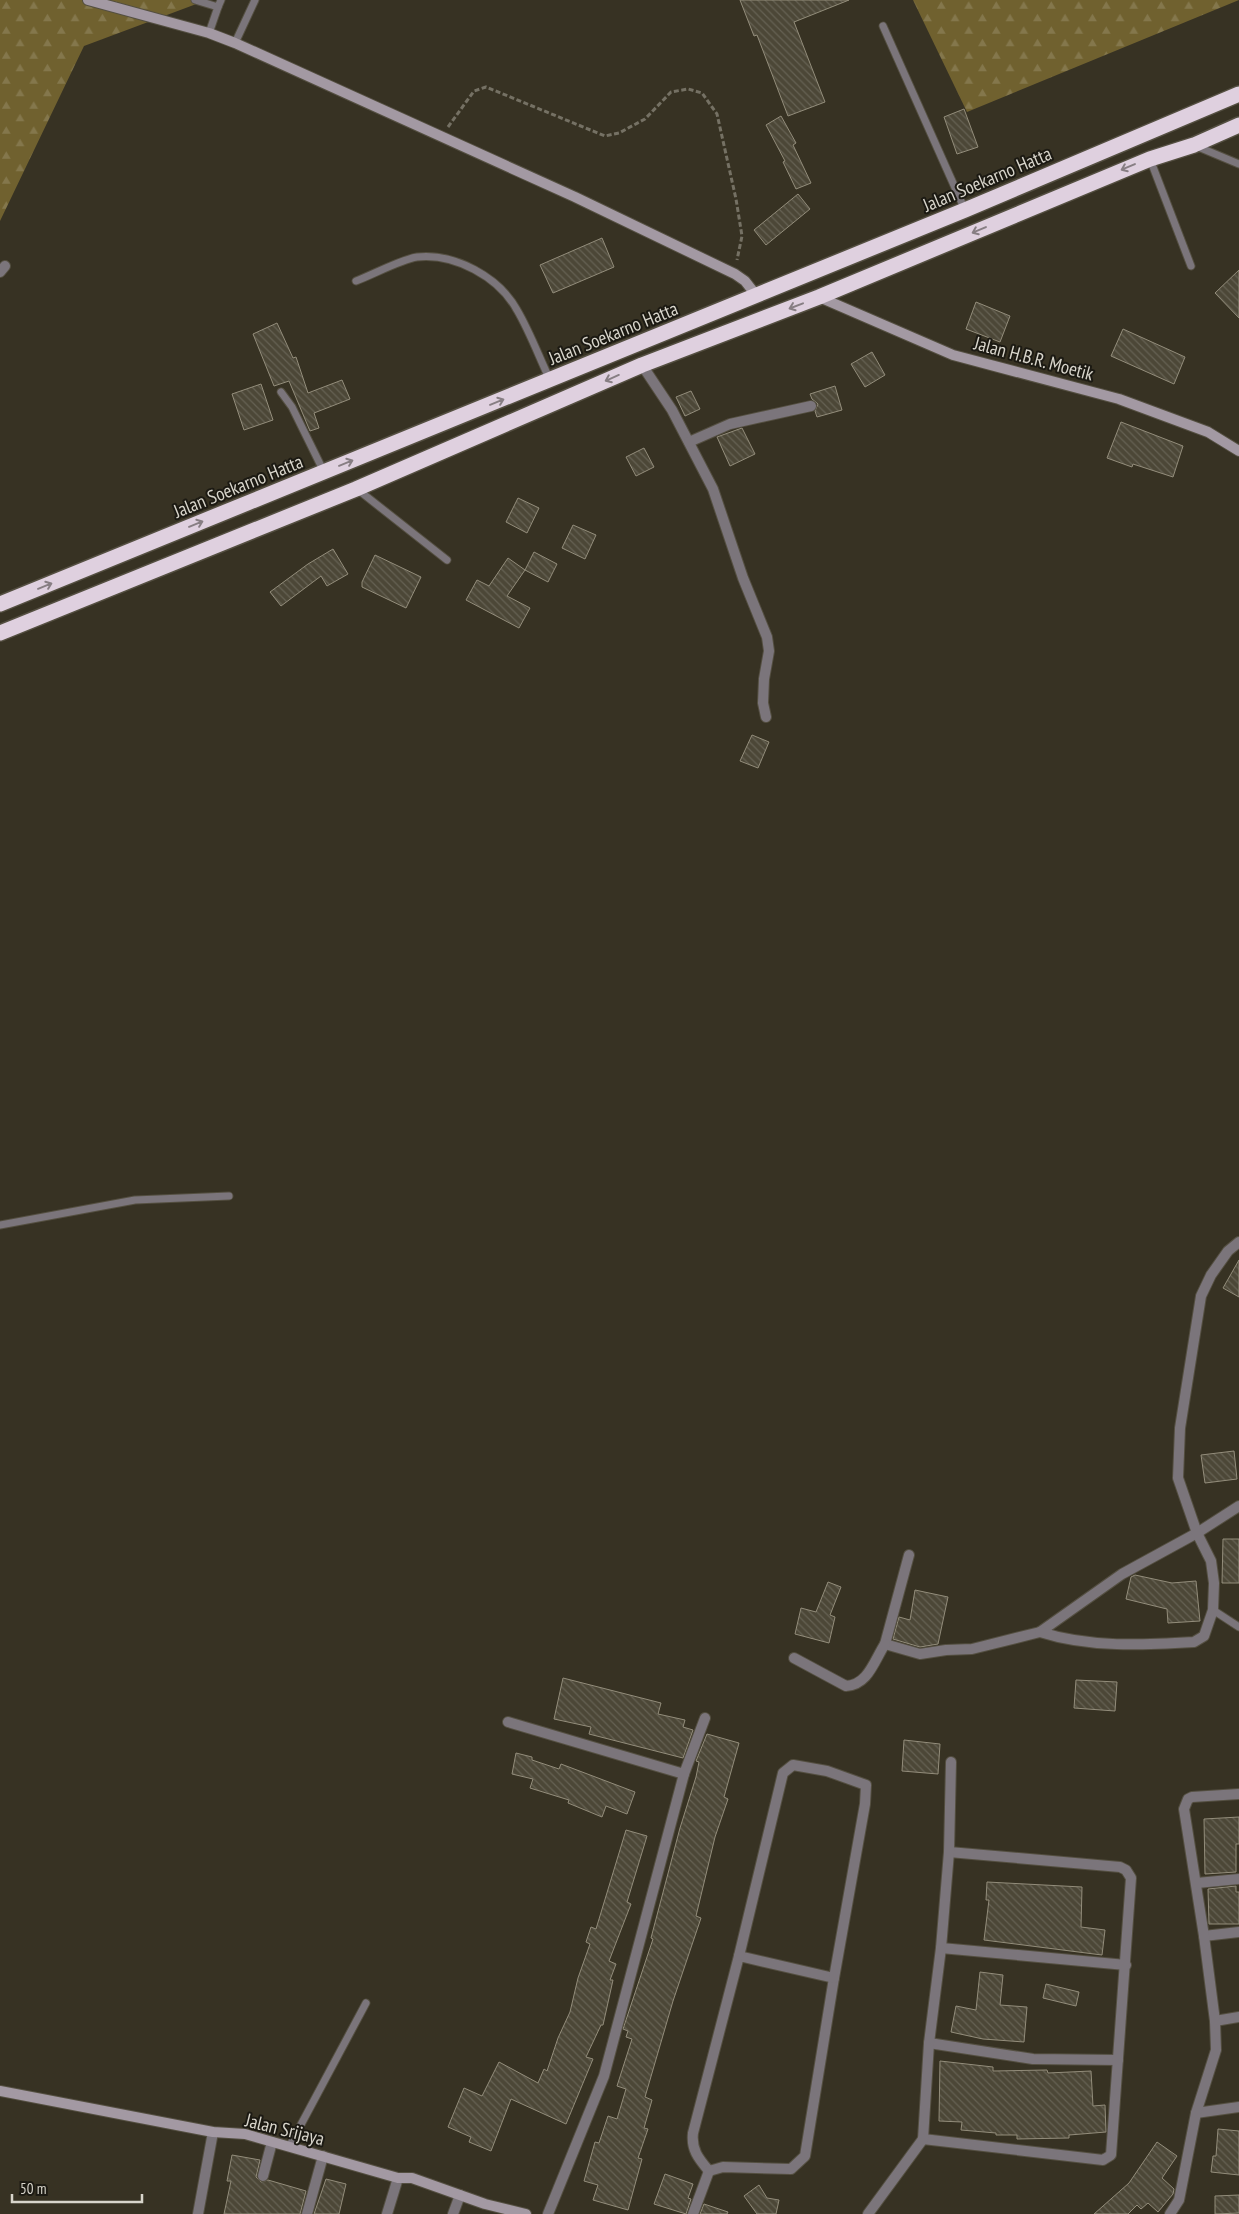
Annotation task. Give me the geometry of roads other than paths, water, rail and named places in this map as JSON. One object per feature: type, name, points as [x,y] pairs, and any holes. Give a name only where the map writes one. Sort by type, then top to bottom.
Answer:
[{"type":"highway","name":"Jalan Soekarno Hatta","points":[[0,604],[965,210],[1239,94]]},
{"type":"highway","points":[[0,633],[356,489],[642,365],[819,297],[1150,158],[1194,145],[1239,125]]},
{"type":"street","points":[[88,0],[209,33],[235,43],[575,197],[735,274],[745,281],[756,295]]},
{"type":"street","name":"Jalan H.B.R. Moetik","points":[[819,297],[953,355],[1118,399],[1208,432],[1239,451]]},
{"type":"street","points":[[642,365],[672,410],[713,489],[743,578],[770,646],[763,688],[766,717]]},
{"type":"street","points":[[689,442],[730,424],[811,406]]},
{"type":"street","points":[[1040,1632],[1068,1641],[1118,1644],[1194,1642],[1204,1636],[1213,1610],[1214,1583],[1211,1562],[1197,1533],[1178,1478],[1180,1428],[1201,1296],[1211,1275],[1228,1251],[1239,1242]]},
{"type":"street","points":[[884,1644],[920,1654],[972,1649],[1040,1632],[1122,1574],[1197,1533],[1239,1506]]},
{"type":"street","points":[[794,1658],[846,1686],[853,1686],[865,1679],[884,1644],[910,1555]]},
{"type":"street","points":[[548,2214],[604,2076],[684,1774],[705,1718]]},
{"type":"street","points":[[508,1722],[684,1774]]},
{"type":"street","points":[[868,2214],[923,2139],[929,2043],[941,1948],[948,1852],[951,1762]]},
{"type":"street","points":[[793,1766],[827,1771],[866,1785],[865,1804],[805,2156],[791,2169],[723,2167],[708,2172],[694,2150],[692,2133],[739,1956],[783,1773],[793,1766]]},
{"type":"street","points":[[1170,2214],[1179,2200],[1196,2112],[1214,2062],[1216,2050],[1215,2021],[1197,1883],[1184,1809],[1192,1797],[1239,1794]]},
{"type":"street","points":[[923,2139],[1103,2160],[1111,2155],[1131,1878],[1126,1870],[1120,1867],[948,1852]]},
{"type":"street","points":[[1197,1883],[1239,1879]]},
{"type":"street","points":[[1204,1936],[1239,1932]]},
{"type":"street","points":[[941,1948],[1126,1965]]},
{"type":"street","points":[[739,1956],[834,1978]]},
{"type":"street","points":[[1215,2021],[1239,2017]]},
{"type":"street","points":[[929,2043],[1033,2059],[1118,2060]]},
{"type":"street","name":"Jalan Srijaya","points":[[0,2091],[213,2132],[245,2134],[398,2178],[412,2178],[485,2204],[526,2214]]},
{"type":"street","points":[[1196,2112],[1239,2107]]},
{"type":"street","points":[[198,2214],[213,2132]]},
{"type":"street","points":[[263,2176],[272,2142]]},
{"type":"street","points":[[307,2214],[323,2156]]},
{"type":"street","points":[[693,2214],[708,2172]]},
{"type":"street","points":[[387,2214],[398,2178]]},
{"type":"street","points":[[453,2214],[460,2195]]},
{"type":"lane","points":[[195,0],[220,3],[209,33]]},
{"type":"lane","points":[[235,43],[256,0]]},
{"type":"lane","points":[[883,26],[965,210]]},
{"type":"lane","points":[[1194,145],[1239,164]]},
{"type":"lane","points":[[1150,158],[1191,266]]},
{"type":"lane","points":[[356,281],[416,257],[447,258],[464,263],[497,286],[517,309],[550,380]]},
{"type":"lane","points":[[281,392],[292,407],[324,472]]},
{"type":"lane","points":[[356,489],[448,560]]},
{"type":"lane","points":[[0,1225],[135,1200],[229,1196]]},
{"type":"lane","points":[[1213,1610],[1239,1627]]},
{"type":"lane","points":[[289,2147],[366,2003]]}]
